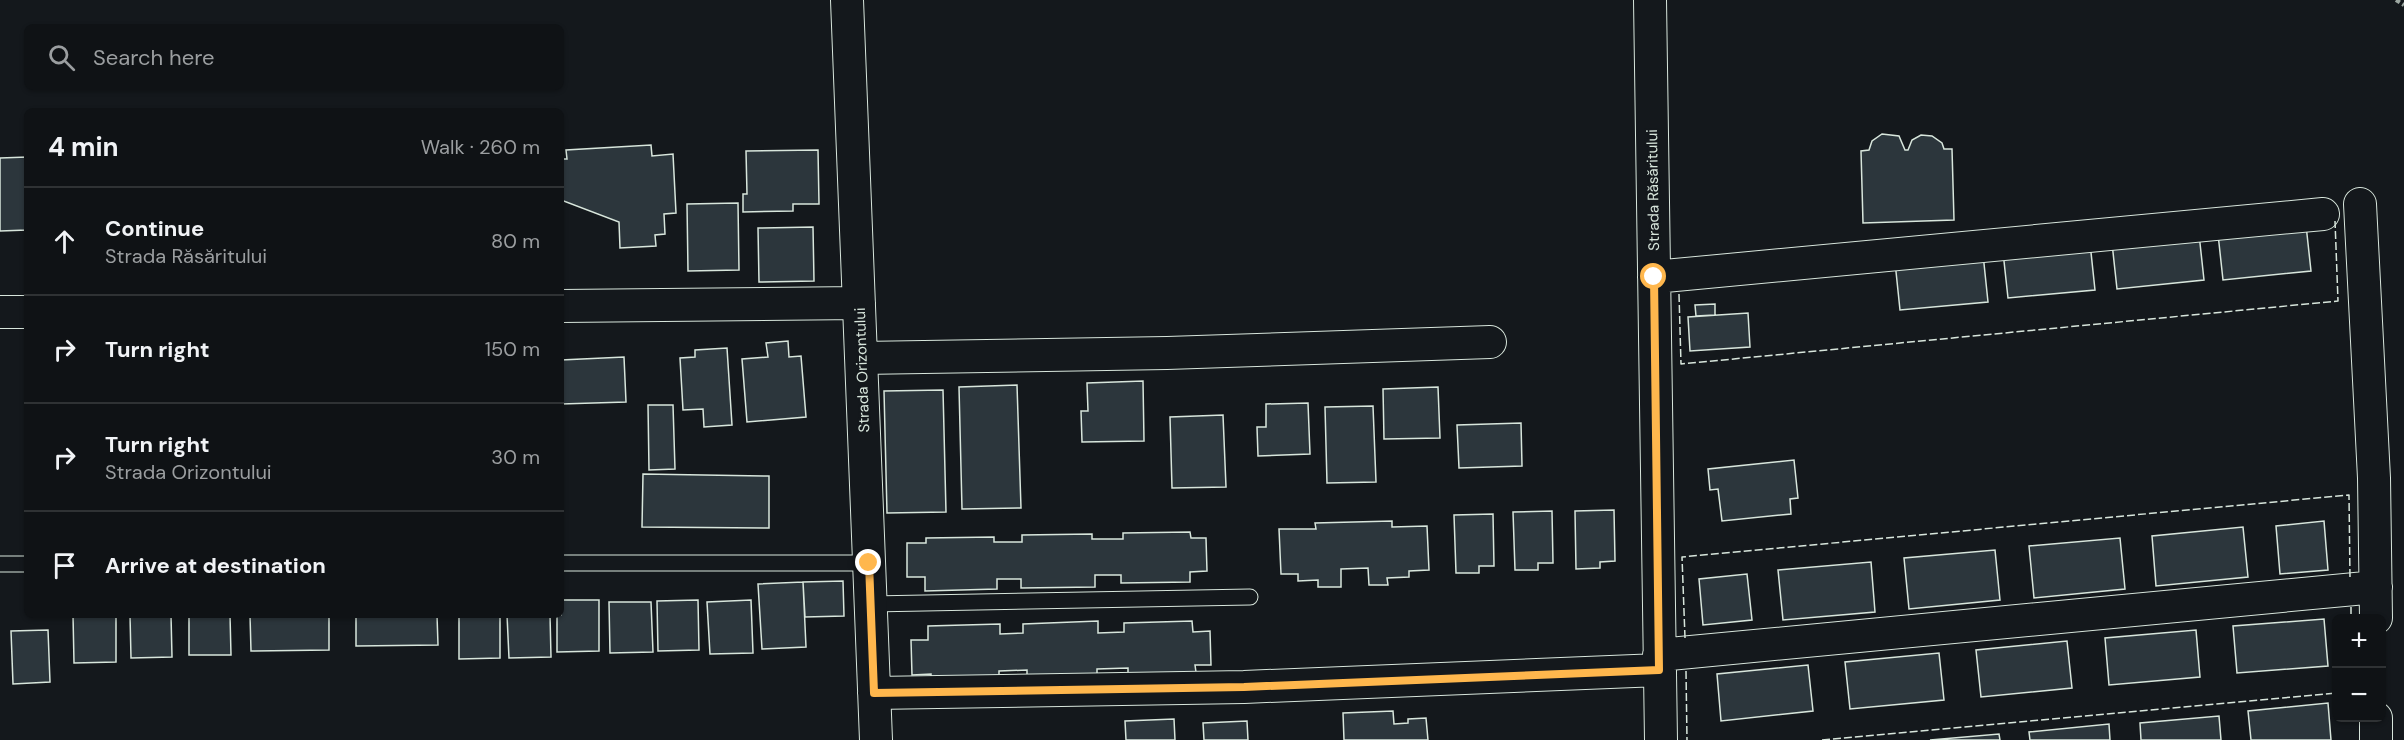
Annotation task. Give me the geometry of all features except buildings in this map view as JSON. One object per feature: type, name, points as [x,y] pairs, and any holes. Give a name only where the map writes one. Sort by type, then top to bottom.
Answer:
[{"type":"street","name":"Strada Orizontului","points":[[847,0],[876,740]]},
{"type":"street","name":"Strada Răsăritului","points":[[1650,0],[1661,740]]},
{"type":"street","points":[[2360,204],[2373,466],[2376,614]]},
{"type":"street","points":[[1654,277],[2323,214]]},
{"type":"street","points":[[564,306],[859,303]]},
{"type":"street","points":[[0,312],[24,312]]},
{"type":"street","points":[[861,358],[1167,353],[1490,342]]},
{"type":"street","points":[[874,693],[1244,687],[1659,662],[2376,587]]},
{"type":"street","points":[[2376,722],[2376,740]]},
{"type":"lane","points":[[564,563],[869,563]]},
{"type":"lane","points":[[0,564],[24,564]]},
{"type":"lane","points":[[871,604],[1250,597]]},
{"type":"path","points":[[2396,0],[2404,5]]},
{"type":"fence","points":[[1679,294],[1681,364],[2338,301],[2335,221]]},
{"type":"fence","points":[[1685,638],[1682,557],[2349,495],[2350,579]]},
{"type":"fence","points":[[2351,607],[2351,614]]},
{"type":"fence","points":[[1686,671],[1687,740]]},
{"type":"fence","points":[[1822,740],[2332,693]]},
{"type":"route","points":[[869,563],[874,693],[1244,687],[1659,670],[1654,277]]}]
